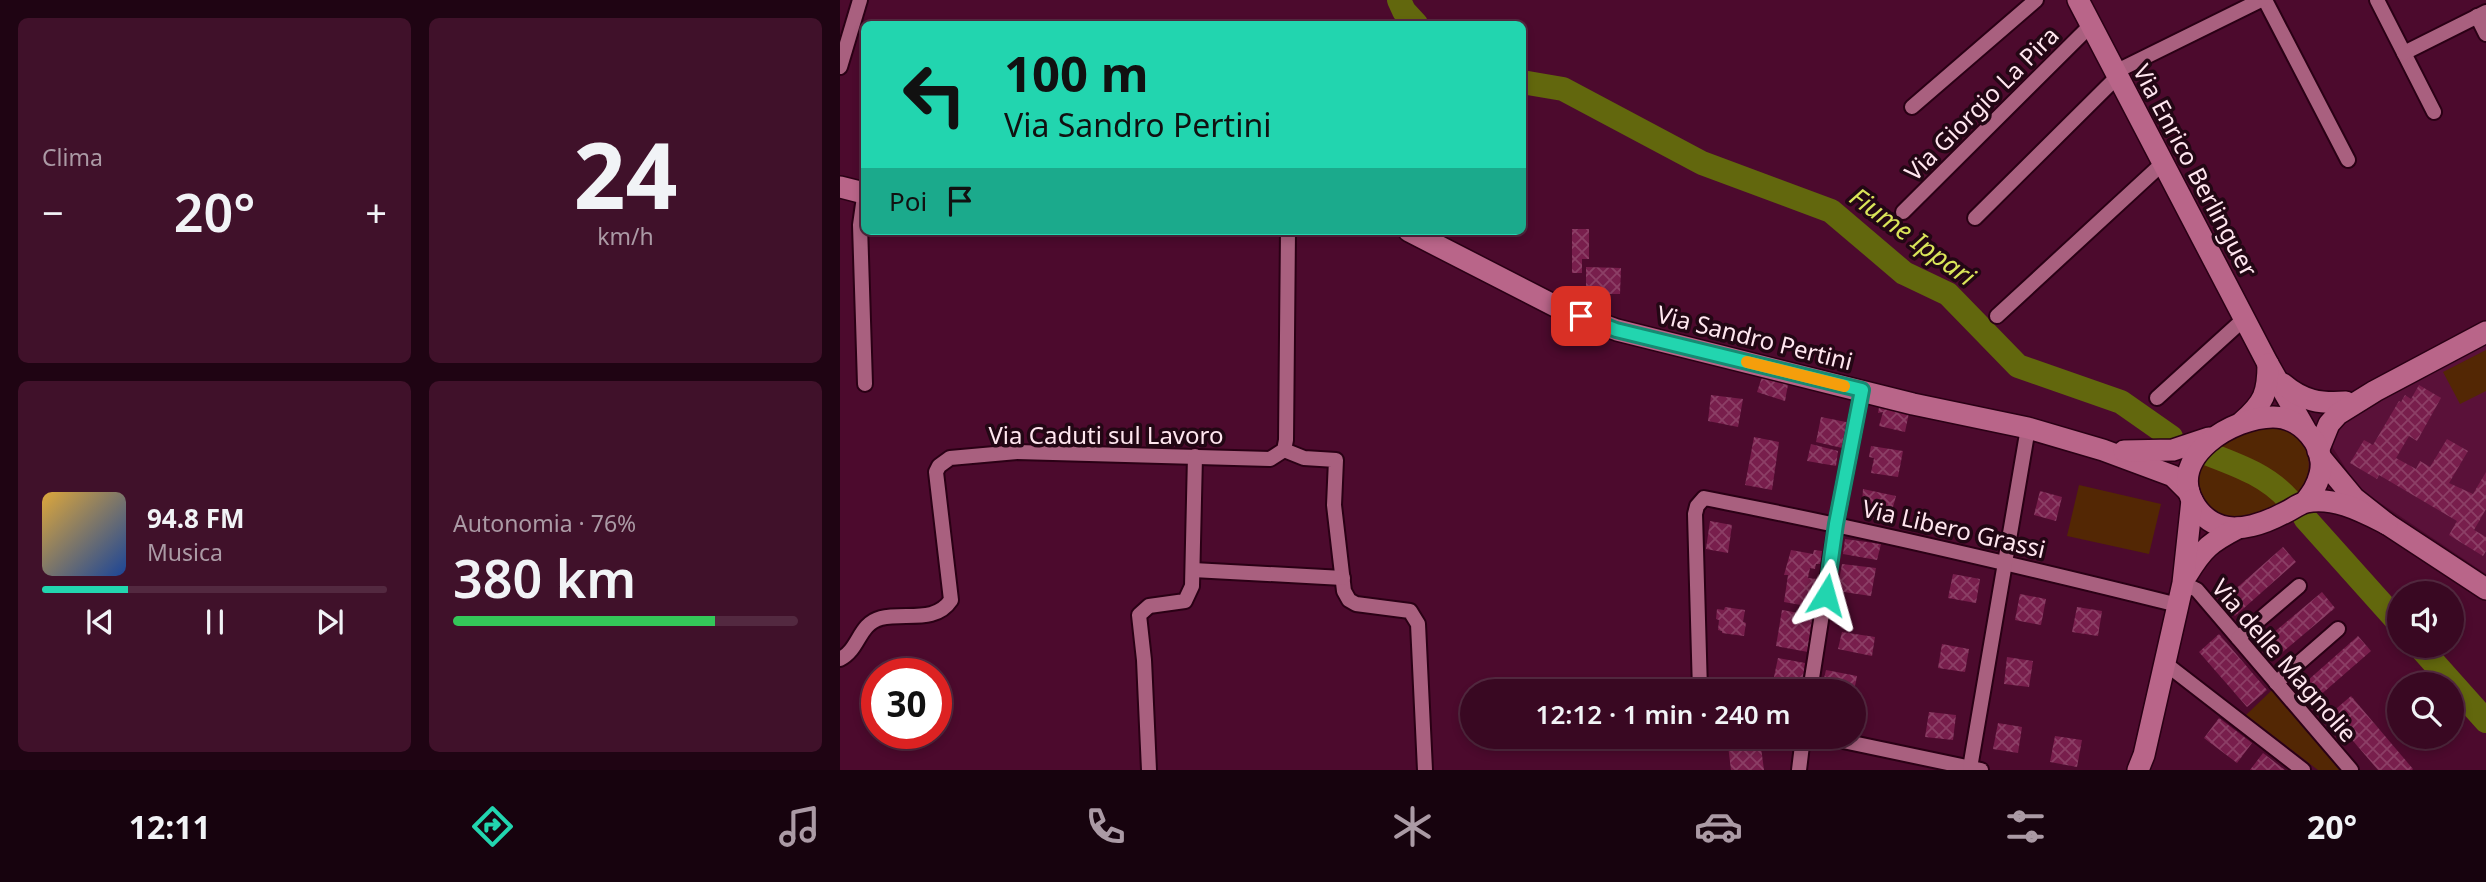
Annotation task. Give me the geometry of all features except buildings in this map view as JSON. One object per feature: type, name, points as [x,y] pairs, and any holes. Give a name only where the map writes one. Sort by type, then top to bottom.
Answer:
[{"type":"main road","name":"Via Enrico Berlinguer","points":[[2078,0],[2273,372],[2294,421]]},
{"type":"main road","points":[[840,187],[861,194]]},
{"type":"main road","name":"Via Sandro Pertini","points":[[1417,235],[1563,310],[1616,330],[2028,428],[2103,450]]},
{"type":"main road","points":[[2183,583],[2200,553],[2210,543],[2238,528],[2281,515],[2305,502],[2315,489],[2320,473],[2319,454],[2329,424],[2338,414],[2375,391],[2486,332]]},
{"type":"main road","points":[[2137,770],[2144,755],[2183,583],[2190,496],[2189,470],[2193,458],[2208,443],[2257,410],[2273,372],[2302,398],[2317,403],[2346,401]]},
{"type":"main road","points":[[2103,450],[2173,450],[2261,418],[2294,421],[2375,391]]},
{"type":"main road","points":[[2294,421],[2312,438],[2319,454],[2354,498],[2387,524],[2486,589]]},
{"type":"main road","points":[[2103,450],[2173,476],[2199,511],[2210,521],[2220,526],[2238,528]]},
{"type":"main road","points":[[2305,502],[2344,505],[2387,524]]},
{"type":"street","points":[[840,67],[860,0]]},
{"type":"street","points":[[1912,107],[2036,0]]},
{"type":"street","points":[[1975,218],[2116,74],[2263,0],[2348,160]]},
{"type":"street","points":[[2377,0],[2434,111]]},
{"type":"street","points":[[2404,53],[2481,14],[2486,34]]},
{"type":"street","name":"Via Giorgio La Pira","points":[[1903,212],[2091,25]]},
{"type":"street","points":[[1997,316],[2163,163]]},
{"type":"street","points":[[861,218],[865,384]]},
{"type":"street","points":[[1288,235],[1284,450],[1304,458],[1336,460],[1334,505],[1344,591],[1349,600],[1356,604],[1401,608],[1410,611],[1415,617],[1418,624],[1425,770]]},
{"type":"street","points":[[2157,398],[2245,318]]},
{"type":"street","points":[[1812,679],[1836,524],[1862,390]]},
{"type":"street","points":[[1866,746],[1975,769],[2005,562],[2028,428]]},
{"type":"street","name":"Via Caduti sul Lavoro","points":[[840,659],[858,643],[860,632],[880,618],[936,614],[946,608],[951,600],[936,472],[939,466],[950,458],[1017,452],[1270,459],[1284,450]]},
{"type":"street","points":[[1149,770],[1139,615],[1149,606],[1185,601],[1192,586],[1195,456]]},
{"type":"street","name":"Via Libero Grassi","points":[[1700,679],[1695,514],[1697,506],[1704,498],[2005,562],[2178,605]]},
{"type":"street","points":[[1193,570],[1343,578]]},
{"type":"street","name":"Via delle Magnolie","points":[[2183,583],[2197,590],[2351,770]]},
{"type":"street","points":[[2238,638],[2298,586]]},
{"type":"street","points":[[2276,683],[2338,629]]},
{"type":"street","points":[[2165,664],[2304,770]]},
{"type":"street","points":[[1799,770],[1802,749]]},
{"type":"shaded area","points":[[2486,344],[2486,574],[2358,488],[2333,448],[2332,441],[2342,420]]},
{"type":"shaded area","points":[[2486,350],[2486,391],[2460,404],[2443,372]]},
{"type":"shaded area","points":[[2264,425],[2291,431],[2299,437],[2309,463],[2306,481],[2292,499],[2280,505],[2241,518],[2217,513],[2200,495],[2198,467],[2221,441]]},
{"type":"shaded area","points":[[2079,485],[2161,504],[2149,554],[2067,536]]},
{"type":"shaded area","points":[[2272,690],[2340,770],[2318,770],[2246,715]]},
{"type":"waterway","name":"Fiume Ippari","points":[[1399,0],[1413,21]]},
{"type":"waterway","name":"Fiume Ippari","points":[[1526,83],[1563,89],[1702,163],[1831,211],[1904,273],[1948,294],[2018,366],[2121,402],[2171,437]]},
{"type":"waterway","name":"Fiume Ippari","points":[[2206,453],[2261,477],[2289,500]]},
{"type":"waterway","name":"Fiume Ippari","points":[[2305,518],[2387,610]]},
{"type":"waterway","name":"Fiume Ippari","points":[[2430,658],[2486,721]]},
{"type":"slow traffic","points":[[1747,362],[1844,386]]},
{"type":"route","points":[[1581,316],[1616,330],[1862,390],[1836,524],[1826,595]]}]
